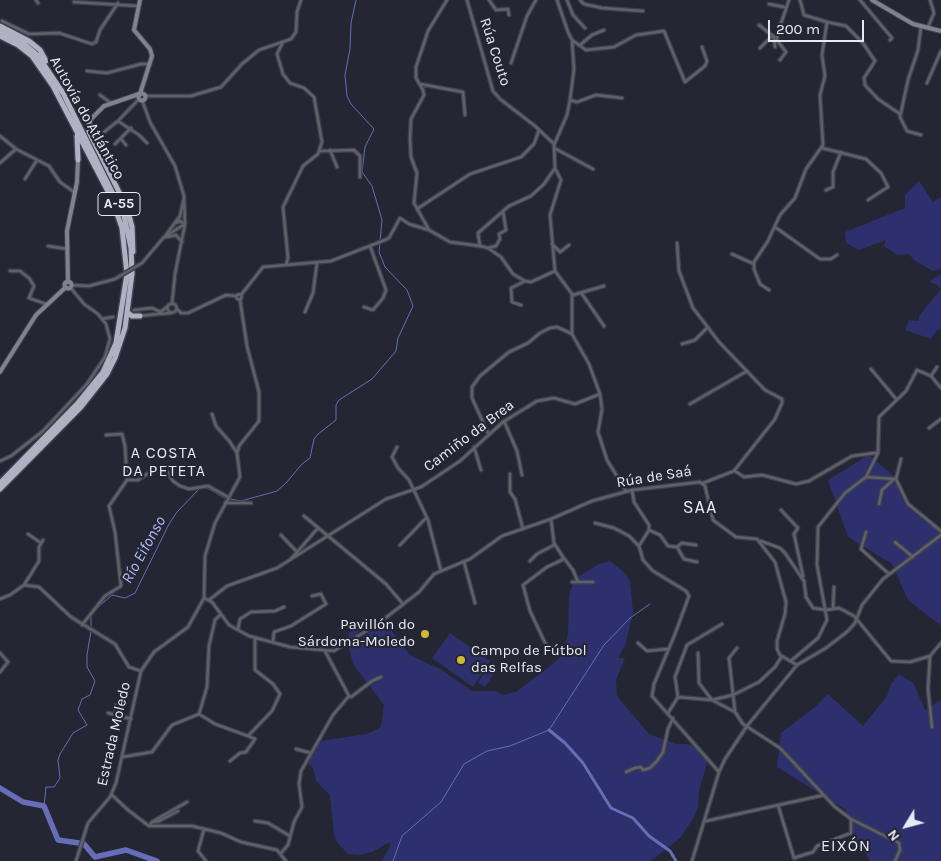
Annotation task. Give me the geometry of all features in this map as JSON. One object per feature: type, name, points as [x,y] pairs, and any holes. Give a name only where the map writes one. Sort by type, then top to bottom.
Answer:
[{"type":"highway","points":[[1,23],[36,47],[48,68]]},
{"type":"highway","name":"Autovía do Atlántico","points":[[0,30],[28,46],[48,68],[116,197],[127,229],[131,257],[127,312],[121,344],[102,383],[0,489]]},
{"type":"highway","name":"Autovía do Atlántico","points":[[0,36],[18,46],[39,64],[49,78],[112,199],[125,242],[126,286],[116,342],[103,372],[88,392],[0,483]]},
{"type":"highway","points":[[89,121],[89,132],[127,208],[134,238],[131,257]]},
{"type":"highway","points":[[75,128],[79,143],[78,160]]},
{"type":"highway","points":[[78,160],[84,156],[93,162]]},
{"type":"highway","points":[[127,312],[132,316],[140,316]]},
{"type":"street","points":[[140,0],[134,30],[151,51],[150,64],[142,86],[141,96],[150,122],[175,166],[184,196],[185,224],[172,304]]},
{"type":"street","points":[[89,121],[98,110],[131,96],[191,96],[221,87],[242,64],[259,50],[272,44],[282,44],[291,39],[296,32],[297,12],[301,0]]},
{"type":"street","points":[[429,230],[416,209],[413,196],[417,173],[411,157],[411,119],[424,95],[416,78],[416,67],[428,32],[447,0]]},
{"type":"street","name":"Rúa Couto","points":[[467,0],[493,91],[509,107],[539,130],[556,149]]},
{"type":"street","points":[[489,0],[496,10],[508,9],[509,15]]},
{"type":"street","points":[[511,63],[527,16],[536,0]]},
{"type":"street","points":[[567,0],[574,15],[585,28]]},
{"type":"street","points":[[580,0],[584,4],[602,8],[643,11]]},
{"type":"street","points":[[775,46],[784,7],[789,0]]},
{"type":"street","points":[[800,0],[804,15],[846,26],[863,43],[876,61],[864,78],[865,85],[878,98],[900,114]]},
{"type":"street","points":[[860,0],[892,38],[890,40]]},
{"type":"street","points":[[872,0],[910,23],[941,31]]},
{"type":"street","points":[[927,28],[934,13],[930,0]]},
{"type":"street","points":[[554,145],[567,115],[574,70],[572,40],[563,24],[558,1]]},
{"type":"street","points":[[74,2],[118,3],[138,6]]},
{"type":"street","points":[[1,23],[29,34],[59,32],[92,44],[118,3]]},
{"type":"street","points":[[770,4],[784,7]]},
{"type":"street","points":[[769,290],[760,284],[754,264],[780,215],[795,198],[806,169],[822,148],[820,95],[825,76],[822,55],[827,22]]},
{"type":"street","points":[[758,25],[776,36],[786,52],[780,60]]},
{"type":"street","points":[[921,27],[918,50],[900,114],[901,121],[907,131],[921,135]]},
{"type":"street","points":[[580,45],[592,35],[604,30]]},
{"type":"street","points":[[572,40],[586,50],[592,51],[614,47],[636,35],[664,31],[684,82],[705,66],[707,60],[702,47]]},
{"type":"street","points":[[760,48],[771,37],[776,36]]},
{"type":"street","points":[[282,44],[277,54],[285,78],[311,93],[316,104],[322,142],[321,150],[303,166],[283,207],[288,258],[286,265]]},
{"type":"street","points":[[927,82],[941,51]]},
{"type":"street","points":[[87,71],[107,73],[141,64],[150,64]]},
{"type":"street","points":[[420,84],[464,92],[465,115]]},
{"type":"street","points":[[100,95],[111,103]]},
{"type":"street","points":[[570,100],[577,102],[596,95],[622,98]]},
{"type":"street","points":[[93,141],[118,121],[141,96]]},
{"type":"street","points":[[118,121],[131,128],[147,143]]},
{"type":"street","points":[[116,144],[131,128]]},
{"type":"street","points":[[416,209],[470,174],[521,157],[534,144],[539,130]]},
{"type":"street","points":[[0,136],[16,149],[49,166],[60,182],[74,192]]},
{"type":"street","points":[[121,139],[126,144]]},
{"type":"street","points":[[822,148],[866,159],[887,182],[886,189],[868,200]]},
{"type":"street","points":[[0,162],[16,149]]},
{"type":"street","points":[[593,169],[556,149],[555,168],[561,180],[550,216],[552,243],[555,271],[573,295],[572,334],[589,364],[600,394],[602,409],[598,432],[610,465],[626,491]]},
{"type":"street","points":[[321,150],[354,150],[363,157],[360,177]]},
{"type":"street","points":[[330,150],[336,167]]},
{"type":"street","points":[[826,190],[833,187],[833,172],[841,152]]},
{"type":"street","points":[[25,179],[37,160]]},
{"type":"street","points":[[0,461],[11,456],[43,431],[94,375],[105,357],[110,340],[102,319],[84,304],[69,285],[68,221],[78,160]]},
{"type":"street","points":[[480,246],[480,231],[503,211],[531,196],[544,184],[555,168]]},
{"type":"street","points":[[0,372],[31,322],[46,304],[69,285],[89,286],[115,279],[142,263],[180,216],[184,196]]},
{"type":"street","points":[[488,248],[496,246],[500,240],[499,234],[506,230],[503,211]]},
{"type":"street","points":[[349,696],[325,651],[255,638],[238,629],[220,615],[209,600],[204,598],[205,556],[215,523],[240,477],[237,453],[239,446],[260,418],[256,377],[247,346],[240,300],[241,295],[263,267],[331,261],[389,238],[400,218],[410,224],[429,230],[450,242],[488,248],[501,257],[513,274],[525,281],[531,282],[555,271]]},
{"type":"street","points":[[175,223],[185,224]]},
{"type":"street","points":[[164,237],[185,224]]},
{"type":"street","points":[[775,227],[820,259],[830,259],[837,255]]},
{"type":"street","points":[[164,237],[176,235],[182,242]]},
{"type":"street","points":[[677,242],[679,271],[693,308],[765,390],[782,400],[775,419],[734,471],[703,483]]},
{"type":"street","points":[[552,243],[560,252],[569,245]]},
{"type":"street","points":[[48,246],[67,249]]},
{"type":"street","points":[[364,307],[373,310],[383,298],[386,290],[370,246]]},
{"type":"street","points":[[732,254],[754,264]]},
{"type":"street","points":[[305,312],[313,292],[317,263]]},
{"type":"street","points":[[10,271],[20,271],[29,278],[34,286],[30,298],[46,304]]},
{"type":"street","points":[[521,304],[512,302],[511,288],[525,281]]},
{"type":"street","points":[[573,295],[582,294],[604,286]]},
{"type":"street","points":[[582,294],[604,326]]},
{"type":"street","points":[[172,304],[181,313],[188,313],[226,295],[241,295]]},
{"type":"street","points":[[237,296],[240,300]]},
{"type":"street","points":[[158,314],[172,304]]},
{"type":"street","points":[[168,306],[168,310],[171,313]]},
{"type":"street","points":[[134,310],[152,308],[162,312]]},
{"type":"street","points":[[140,316],[171,313],[177,309]]},
{"type":"street","points":[[102,319],[113,317]]},
{"type":"street","points":[[488,433],[472,398],[472,387],[480,376],[509,352],[528,343],[540,333],[550,328],[557,327],[572,334]]},
{"type":"street","points":[[682,344],[695,340],[708,327]]},
{"type":"street","points":[[792,660],[818,638],[827,620],[817,565],[818,527],[845,493],[866,477],[878,453],[880,417],[906,391],[917,370],[916,365]]},
{"type":"street","points":[[931,376],[937,367]]},
{"type":"street","points":[[872,369],[897,400]]},
{"type":"street","points":[[917,370],[931,376],[941,388]]},
{"type":"street","points":[[690,404],[740,373],[747,371]]},
{"type":"street","name":"Camiño da Brea","points":[[209,600],[227,586],[268,573],[330,536],[386,499],[413,491],[460,461],[488,433],[504,421],[545,398],[575,404],[600,394]]},
{"type":"street","points":[[212,414],[216,426],[237,453]]},
{"type":"street","points":[[929,428],[941,419]]},
{"type":"street","points":[[504,421],[518,451],[522,475]]},
{"type":"street","points":[[82,625],[105,596],[121,588],[116,537],[109,506],[127,480],[123,435],[120,433],[106,435]]},
{"type":"street","points":[[397,447],[392,457],[398,468],[409,480],[426,518],[433,535],[441,571]]},
{"type":"street","points":[[474,447],[481,470]]},
{"type":"street","points":[[734,471],[744,478],[762,475],[796,484],[809,481],[852,456],[878,453]]},
{"type":"street","points":[[692,861],[706,821],[719,772],[725,758],[747,726],[796,665],[835,641],[852,627],[862,606],[889,574],[913,557],[941,533],[908,504],[896,479],[901,459]]},
{"type":"street","points":[[127,480],[138,480],[150,472],[165,468],[173,481],[180,486],[189,489],[208,486],[228,498]]},
{"type":"street","points":[[510,474],[510,492],[515,499],[523,529]]},
{"type":"street","points":[[866,477],[896,479]]},
{"type":"street","points":[[879,504],[883,488],[896,479]]},
{"type":"street","name":"Rúa de Saá","points":[[325,651],[334,651],[346,645],[403,604],[441,571],[464,562],[502,536],[551,519],[592,501],[632,490],[703,483],[713,520],[736,538],[755,538],[780,548],[804,581]]},
{"type":"street","points":[[632,490],[634,502],[647,521],[649,530],[639,546]]},
{"type":"street","points":[[225,503],[251,503]]},
{"type":"street","points":[[781,510],[798,528],[794,534],[806,597],[813,608],[826,610],[839,608],[856,620],[891,661],[910,662],[930,656],[941,643]]},
{"type":"street","points":[[304,516],[386,584],[403,604]]},
{"type":"street","points":[[400,545],[426,518]]},
{"type":"street","points":[[551,519],[554,545],[573,570],[578,582]]},
{"type":"street","points":[[595,523],[614,528],[629,536],[639,546],[641,558],[648,567],[688,593],[675,634],[652,693],[719,772]]},
{"type":"street","points":[[290,560],[318,528]]},
{"type":"street","points":[[649,530],[660,535],[668,546],[677,547],[682,543],[696,545]]},
{"type":"street","points":[[866,532],[861,549],[889,574]]},
{"type":"street","points":[[28,534],[41,543]]},
{"type":"street","points":[[281,536],[297,552]]},
{"type":"street","points":[[0,598],[10,595],[24,585],[39,561],[41,543],[44,540]]},
{"type":"street","points":[[760,541],[775,562],[785,595],[785,614],[776,644],[782,656],[792,660],[796,665]]},
{"type":"street","points":[[895,542],[913,557]]},
{"type":"street","points":[[530,561],[537,554],[554,545]]},
{"type":"street","points":[[677,547],[682,558],[697,562]]},
{"type":"street","points":[[547,647],[530,611],[522,585],[546,567],[562,560],[563,556]]},
{"type":"street","points":[[464,562],[475,603]]},
{"type":"street","points":[[572,582],[593,582]]},
{"type":"street","points":[[24,585],[44,590],[71,617],[115,644],[129,667],[140,671]]},
{"type":"street","points":[[833,609],[834,587]]},
{"type":"street","points":[[273,642],[274,632],[291,626],[326,604],[321,594],[312,596]]},
{"type":"street","name":"Estrada Moledo","points":[[76,861],[88,823],[112,794],[131,719],[140,671],[154,652],[188,627],[204,598]]},
{"type":"street","points":[[238,629],[239,620],[251,612],[275,611],[284,607]]},
{"type":"street","points":[[122,757],[152,752],[172,725],[198,714],[207,687],[209,646],[215,620],[220,615]]},
{"type":"street","points":[[668,713],[678,697],[675,677],[686,645],[722,624]]},
{"type":"street","points":[[248,736],[272,711],[280,694],[273,684],[255,670],[255,638]]},
{"type":"street","points":[[638,643],[647,651],[668,649]]},
{"type":"street","points":[[737,648],[729,658],[735,712],[740,721],[780,748],[851,819],[898,843],[900,850],[895,861]]},
{"type":"street","points":[[0,653],[8,662],[0,672]]},
{"type":"street","points":[[698,653],[699,683],[712,700],[735,712]]},
{"type":"street","points":[[678,697],[712,700],[733,694],[759,682],[775,667],[782,656]]},
{"type":"street","points":[[930,656],[928,690],[932,727]]},
{"type":"street","points":[[281,853],[288,845],[294,822],[302,807],[299,779],[311,753],[336,711],[349,696],[351,697],[372,681],[381,677]]},
{"type":"street","points":[[115,715],[116,705]]},
{"type":"street","points":[[108,713],[131,719]]},
{"type":"street","points":[[198,714],[215,724],[255,739],[246,752],[240,753],[230,761]]},
{"type":"street","points":[[626,772],[641,767],[643,770],[654,765],[663,752],[668,729],[673,718]]},
{"type":"street","points":[[296,749],[311,753]]},
{"type":"street","points":[[112,794],[128,810],[149,826],[192,826],[221,833],[241,842],[268,847],[281,853],[286,861]]},
{"type":"street","points":[[706,821],[825,795]]},
{"type":"street","points":[[149,826],[152,822],[188,802]]},
{"type":"street","points":[[778,805],[794,858],[813,852],[817,846],[850,833],[851,819]]},
{"type":"street","points":[[152,822],[159,821],[178,811]]},
{"type":"street","points":[[255,822],[268,823],[290,836]]},
{"type":"street","points":[[204,829],[198,850],[206,861]]},
{"type":"shaded area","points":[[919,181],[933,202],[941,197],[941,269],[933,271],[914,260],[909,254],[897,255],[884,246],[886,240],[859,250],[846,243],[845,232],[905,208],[905,195]]},
{"type":"shaded area","points":[[941,274],[941,289],[936,284],[931,283],[931,280]]},
{"type":"shaded area","points":[[941,289],[941,329],[937,330],[931,339],[905,330],[909,320],[919,321],[919,316]]},
{"type":"shaded area","points":[[869,455],[896,478],[907,507],[941,532],[941,626],[908,600],[892,564],[848,537],[828,480]]},
{"type":"shaded area","points":[[610,561],[626,574],[630,582],[633,613],[625,646],[618,658],[625,658],[616,680],[617,696],[649,734],[676,744],[687,744],[702,749],[708,761],[699,790],[698,807],[693,819],[680,838],[651,861],[381,861],[389,849],[390,842],[372,852],[361,855],[348,854],[337,842],[334,834],[330,795],[316,781],[313,768],[308,763],[320,741],[367,734],[381,727],[384,705],[353,664],[347,641],[349,632],[359,622],[358,650],[364,636],[382,623],[389,627],[410,655],[440,669],[472,691],[495,691],[504,695],[516,692],[562,655],[568,634],[569,594],[576,578],[599,564]]},
{"type":"shaded area","name":"Campo de Fútbol das Relfas","points":[[450,633],[490,661],[473,687],[432,658]]},
{"type":"shaded area","points":[[489,666],[496,671],[485,687],[478,682]]},
{"type":"shaded area","points":[[899,674],[914,684],[925,710],[941,700],[941,861],[870,861],[856,839],[846,810],[777,767],[781,733],[815,707],[828,694],[863,726],[887,696],[891,684]]},
{"type":"waterway","name":"Río Eifonso","points":[[207,488],[225,498],[241,501],[277,491],[310,458],[314,439],[318,434],[336,420],[336,405],[339,400],[372,379],[396,351],[398,338],[413,306],[407,290],[385,267],[379,252],[382,220],[372,186],[362,172],[365,147],[374,129],[351,104],[347,96],[345,75],[350,49],[351,23],[356,0]]},
{"type":"waterway","name":"Río Eifonso","points":[[96,609],[112,595],[125,598],[135,593],[169,524],[177,512],[200,488]]},
{"type":"waterway","points":[[393,861],[402,836],[441,802],[464,764],[487,751],[510,746],[549,730],[604,645],[630,618],[650,604]]},
{"type":"waterway","name":"Río Eifonso","points":[[91,627],[91,616],[94,612]]},
{"type":"waterway","name":"Río Eifonso","points":[[44,806],[46,787],[54,787],[60,778],[58,760],[60,754],[73,733],[87,725],[78,710],[82,699],[90,695],[95,681],[87,667],[91,631]]},
{"type":"waterway","points":[[549,730],[565,743],[583,763],[611,808],[633,818],[649,836],[670,851],[676,861]]},
{"type":"waterway","points":[[0,788],[23,802],[44,806],[58,840],[79,843]]},
{"type":"waterway","points":[[84,844],[95,857],[126,850],[157,861]]},
{"type":"place","name":"Pavillón do Sárdoma-Moledo","points":[[425,634]]},
{"type":"place","name":"Campo de Fútbol das Relfas","points":[[461,660]]},
{"type":"district","name":"A COSTA DA PETETA","points":[[164,462]]},
{"type":"district","name":"SAA","points":[[700,508]]},
{"type":"district","name":"EIXÓN","points":[[846,846]]}]
